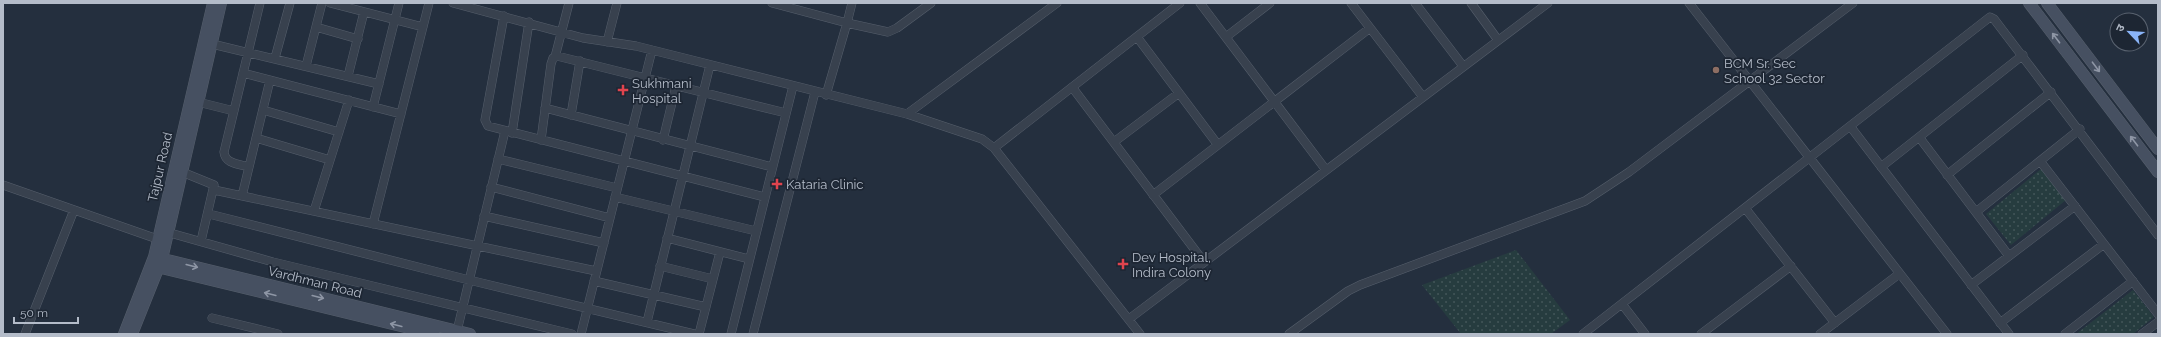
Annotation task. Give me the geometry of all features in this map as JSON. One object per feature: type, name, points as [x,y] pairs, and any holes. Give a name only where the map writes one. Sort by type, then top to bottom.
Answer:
[{"type":"street","name":"Tajpur Road","points":[[164,236],[213,3]]},
{"type":"street","name":"Tajpur Road","points":[[132,334],[156,262],[182,172],[222,3]]},
{"type":"street","points":[[249,167],[230,162],[224,155],[260,3]]},
{"type":"street","points":[[275,58],[290,3]]},
{"type":"street","points":[[306,66],[322,3]]},
{"type":"street","points":[[330,3],[423,27]]},
{"type":"street","points":[[373,106],[399,3]]},
{"type":"street","points":[[373,224],[429,3]]},
{"type":"street","points":[[453,3],[530,22],[562,32],[652,50],[826,95],[907,114],[982,139],[994,148],[1140,334]]},
{"type":"street","points":[[541,140],[551,64],[555,57],[569,3]]},
{"type":"street","points":[[607,42],[617,3]]},
{"type":"street","points":[[772,3],[847,23],[888,32],[897,28],[931,3]]},
{"type":"street","points":[[826,95],[852,3]]},
{"type":"street","points":[[907,114],[1057,3]]},
{"type":"street","points":[[994,148],[1180,3]]},
{"type":"street","points":[[1200,3],[1326,170]]},
{"type":"street","points":[[1226,37],[1270,3]]},
{"type":"street","points":[[1351,3],[1423,97]]},
{"type":"street","points":[[1414,3],[1463,66]]},
{"type":"street","points":[[1471,3],[1498,40]]},
{"type":"street","points":[[1129,319],[1548,3]]},
{"type":"street","points":[[1689,3],[1899,274],[1942,332]]},
{"type":"street","points":[[1289,334],[1348,291],[1360,285],[1585,201],[1629,172],[1853,3]]},
{"type":"street","points":[[2029,3],[2158,172]]},
{"type":"street","points":[[2047,3],[2158,149]]},
{"type":"street","points":[[348,76],[364,12]]},
{"type":"street","points":[[504,16],[485,120],[491,128],[764,197]]},
{"type":"street","points":[[1583,334],[1990,17],[1994,19],[2052,92],[2158,235]]},
{"type":"street","points":[[457,331],[498,159],[508,132],[530,22]]},
{"type":"street","points":[[316,28],[358,39]]},
{"type":"street","points":[[1153,194],[1370,28]]},
{"type":"street","points":[[1137,37],[1218,145]]},
{"type":"street","points":[[212,44],[379,84]]},
{"type":"street","points":[[581,334],[623,161],[652,50]]},
{"type":"street","points":[[1881,167],[2023,55]]},
{"type":"street","points":[[555,57],[580,61],[786,113]]},
{"type":"street","points":[[571,115],[580,61]]},
{"type":"street","points":[[647,322],[710,65]]},
{"type":"street","points":[[243,73],[401,114]]},
{"type":"street","points":[[242,196],[270,80]]},
{"type":"street","points":[[663,140],[676,86]]},
{"type":"street","points":[[731,334],[764,197],[793,86]]},
{"type":"street","points":[[1072,87],[1204,262]]},
{"type":"street","points":[[753,334],[815,92]]},
{"type":"street","points":[[1947,175],[2052,92]]},
{"type":"street","points":[[1114,142],[1179,93]]},
{"type":"street","points":[[314,211],[349,100]]},
{"type":"street","points":[[198,102],[234,111]]},
{"type":"street","points":[[545,108],[663,140],[772,167]]},
{"type":"street","points":[[263,110],[339,132]]},
{"type":"street","points":[[1850,126],[2009,334]]},
{"type":"street","points":[[1976,212],[2080,129]]},
{"type":"street","points":[[1919,137],[2009,256]]},
{"type":"street","points":[[256,138],[330,160]]},
{"type":"street","points":[[498,159],[617,188]]},
{"type":"street","points":[[2040,161],[2158,314]]},
{"type":"street","points":[[182,172],[211,182],[214,185],[209,214],[201,241]]},
{"type":"street","points":[[3,185],[74,210],[164,236],[201,241],[273,262],[572,334]]},
{"type":"street","points":[[491,187],[610,218]]},
{"type":"street","points":[[214,190],[596,271]]},
{"type":"street","points":[[615,197],[756,231]]},
{"type":"street","points":[[1971,285],[2075,206]]},
{"type":"street","points":[[1745,208],[1835,323]]},
{"type":"street","points":[[25,334],[74,210]]},
{"type":"street","points":[[209,214],[469,280],[694,334]]},
{"type":"street","points":[[484,216],[604,243]]},
{"type":"street","points":[[667,238],[749,259]]},
{"type":"street","points":[[2000,323],[2104,244]]},
{"type":"street","points":[[699,334],[720,252]]},
{"type":"street","name":"Tajpur Road","points":[[124,334],[156,262]]},
{"type":"street","name":"Vardhman Road","points":[[156,262],[470,334]]},
{"type":"street","name":"Vardhman Road","points":[[156,262],[434,334]]},
{"type":"street","points":[[660,266],[713,279]]},
{"type":"street","points":[[1701,334],[1791,266]]},
{"type":"street","points":[[1820,334],[1899,274]]},
{"type":"street","points":[[594,281],[654,294],[706,308]]},
{"type":"street","points":[[2065,334],[2133,281]]},
{"type":"street","points":[[1622,304],[1645,334]]},
{"type":"street","points":[[212,318],[278,334]]},
{"type":"street","points":[[2142,334],[2158,322]]},
{"type":"green space","points":[[2041,169],[2066,200],[2011,245],[1986,214]]},
{"type":"green space","points":[[1516,250],[1570,320],[1551,334],[1461,334],[1422,285]]},
{"type":"green space","points":[[2133,290],[2154,317],[2133,334],[2076,334]]},
{"type":"place","name":"BCM Sr. Sec School 32 Sector","points":[[1716,70]]},
{"type":"place","name":"Sukhmani Hospital","points":[[623,90]]},
{"type":"place","name":"Kataria Clinic","points":[[777,184]]},
{"type":"place","name":"Dev Hospital, Indira Colony","points":[[1123,264]]}]
